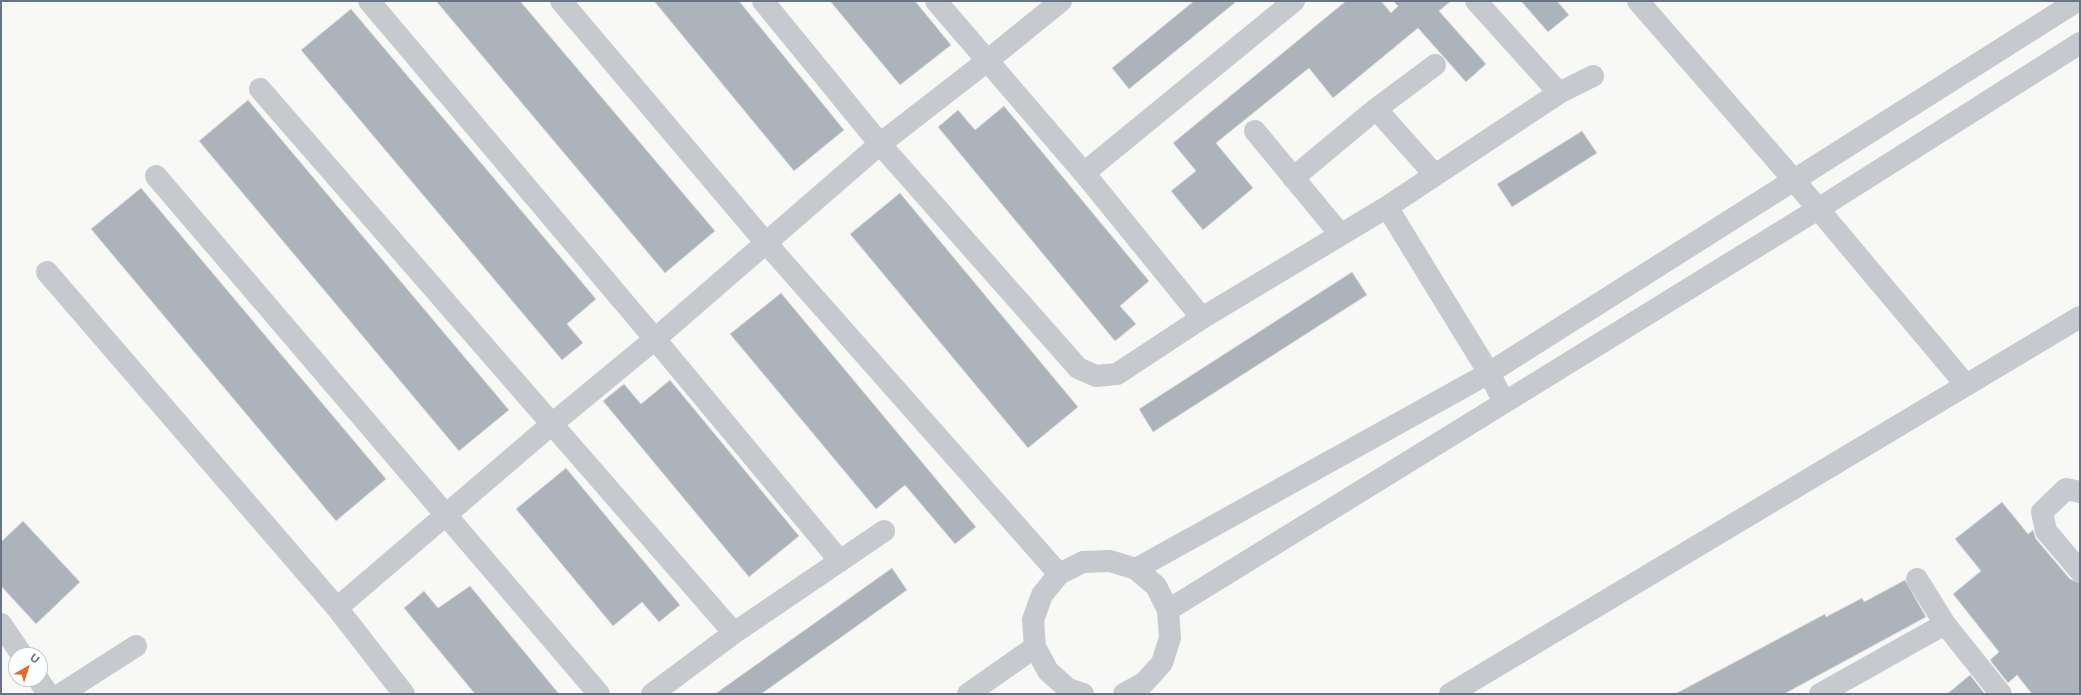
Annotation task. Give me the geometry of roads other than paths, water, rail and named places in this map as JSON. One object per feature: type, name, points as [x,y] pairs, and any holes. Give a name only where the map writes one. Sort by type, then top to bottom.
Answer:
[{"type":"street","points":[[369,1],[655,339],[840,561]]},
{"type":"street","points":[[561,1],[766,243],[1059,574]]},
{"type":"street","points":[[763,1],[880,144],[1078,368],[1096,376],[1117,374],[1202,318],[1387,207],[1559,93],[1593,76]]},
{"type":"street","points":[[936,1],[987,62],[1084,172],[1202,318]]},
{"type":"street","points":[[336,608],[552,424],[655,339],[880,144],[987,62],[1061,1]]},
{"type":"street","points":[[1084,172],[1294,1]]},
{"type":"street","points":[[1476,1],[1559,93]]},
{"type":"street","points":[[1638,1],[1793,179],[1966,385]]},
{"type":"street","points":[[1136,569],[1489,373],[2076,1]]},
{"type":"street","points":[[1168,610],[1818,209],[2080,43]]},
{"type":"street","points":[[1293,178],[1376,109],[1435,64]]},
{"type":"street","points":[[260,88],[734,633]]},
{"type":"street","points":[[1376,109],[1435,175]]},
{"type":"street","points":[[1255,131],[1340,234]]},
{"type":"street","points":[[156,176],[599,694]]},
{"type":"street","points":[[1387,207],[1489,373],[1504,402]]},
{"type":"street","points":[[47,272],[336,608],[395,691]]},
{"type":"street","points":[[1450,694],[2080,317]]},
{"type":"street","points":[[2080,492],[2066,489],[2042,512],[2046,531],[2080,571]]},
{"type":"street","points":[[652,694],[734,633],[884,530]]},
{"type":"street","points":[[1071,692],[1048,671],[1035,647],[1033,620],[1042,595],[1059,574],[1083,562],[1110,561],[1136,569],[1156,586],[1168,610],[1170,638],[1162,663],[1144,683],[1124,694]]},
{"type":"street","points":[[1917,579],[1945,624],[2001,694]]},
{"type":"street","points":[[1,624],[17,647]]},
{"type":"street","points":[[1826,692],[1945,624]]},
{"type":"street","points":[[61,694],[136,646]]},
{"type":"street","points":[[968,694],[1035,647]]}]
